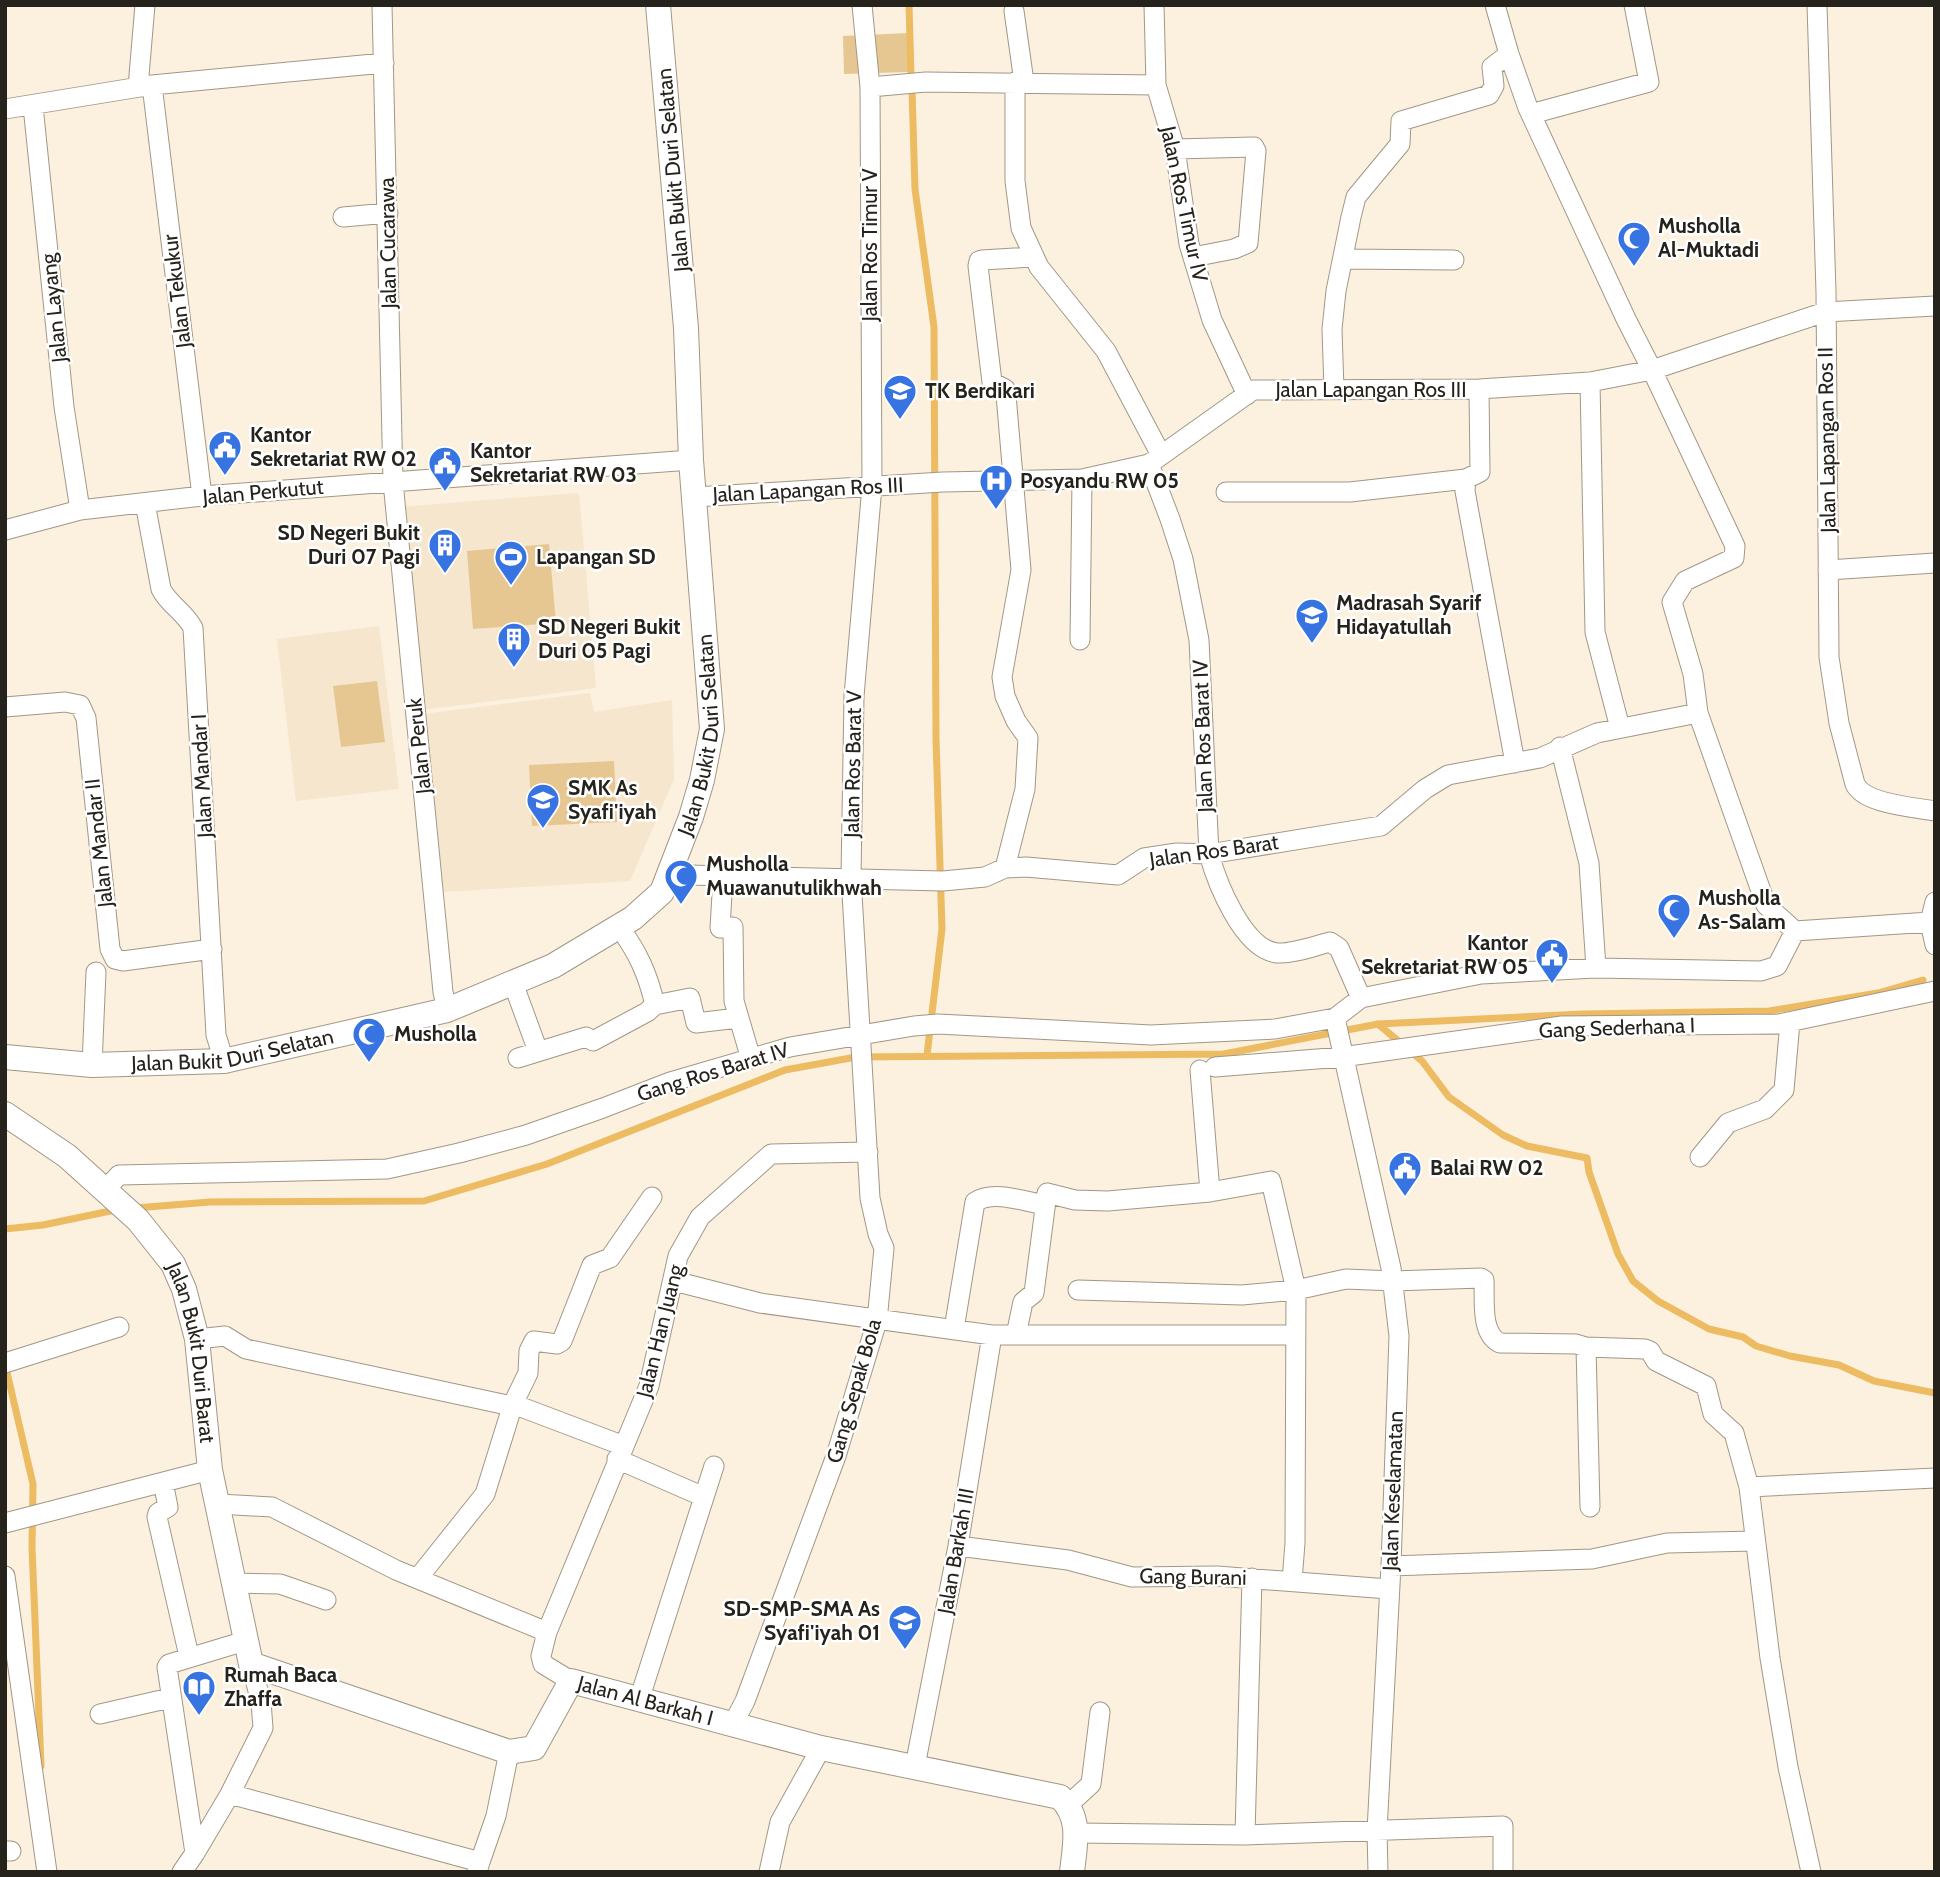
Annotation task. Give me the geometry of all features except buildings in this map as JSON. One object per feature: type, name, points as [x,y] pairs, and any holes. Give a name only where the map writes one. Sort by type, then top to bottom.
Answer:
[{"type":"street","name":"Jalan Tekukur","points":[[145,5],[145,86],[202,496]]},
{"type":"street","name":"Jalan Cucarawa","points":[[382,5],[381,63],[388,213],[393,482]]},
{"type":"street","name":"Jalan Bukit Duri Selatan","points":[[5,1057],[92,1065],[224,1061],[447,1010],[553,967],[633,918],[662,892],[702,780],[712,729],[691,460],[686,328],[658,5]]},
{"type":"street","name":"Jalan Ros Timur V","points":[[862,5],[870,87],[872,486]]},
{"type":"street","name":"Jalan Ros Timur IV","points":[[1154,5],[1156,85],[1175,149],[1193,257],[1212,320],[1247,395]]},
{"type":"street","points":[[1495,5],[1531,114],[1735,546],[1734,558],[1685,580],[1672,602],[1693,674],[1698,713],[1766,905],[1795,931],[1930,922]]},
{"type":"street","points":[[1531,114],[1649,82],[1634,5]]},
{"type":"street","name":"Jalan Lapangan Ros II","points":[[1817,5],[1825,312],[1829,657],[1839,723],[1855,784],[1860,793],[1871,798],[1935,811]]},
{"type":"street","name":"Jalan Ros Barat IV","points":[[1014,11],[1020,82],[1015,181],[1021,228],[1033,257],[1106,351],[1155,460],[1183,559],[1199,639],[1209,854],[1216,880],[1253,942],[1266,951],[1279,953],[1330,942],[1339,948],[1361,998]]},
{"type":"street","points":[[1334,390],[1332,329],[1336,290],[1356,197],[1400,144],[1401,121],[1489,94],[1494,86],[1492,67],[1509,54]]},
{"type":"street","points":[[5,109],[145,86],[381,63]]},
{"type":"street","points":[[870,87],[920,83],[1020,82],[1156,85]]},
{"type":"street","name":"Jalan Layang","points":[[33,106],[64,407],[80,510]]},
{"type":"street","points":[[1175,149],[1254,146],[1256,150],[1248,243],[1234,249],[1193,257]]},
{"type":"street","points":[[343,217],[388,213]]},
{"type":"street","points":[[1005,868],[1025,789],[1028,738],[1005,696],[1002,677],[1021,570],[1006,395],[1004,389],[992,382],[978,266],[982,260],[1033,257]]},
{"type":"street","points":[[1344,259],[1454,260]]},
{"type":"street","name":"Jalan Lapangan Ros III","points":[[695,497],[872,486],[1082,479],[1155,460],[1253,390],[1479,389],[1590,382],[1652,370],[1825,312],[1935,306]]},
{"type":"street","points":[[1590,382],[1595,632],[1620,728]]},
{"type":"street","points":[[1226,492],[1350,492],[1466,479],[1479,472],[1479,389]]},
{"type":"street","name":"Jalan Perkutut","points":[[5,530],[80,510],[202,496],[691,460]]},
{"type":"street","points":[[1080,640],[1082,479]]},
{"type":"street","points":[[1466,479],[1465,491],[1514,763]]},
{"type":"street","name":"Jalan Peruk","points":[[393,482],[443,992],[447,1010]]},
{"type":"street","name":"Jalan Ros Barat V","points":[[860,1046],[851,877],[854,696],[872,486]]},
{"type":"street","name":"Jalan Mandar I","points":[[145,503],[161,589],[166,599],[188,618],[193,628],[216,1035],[224,1061]]},
{"type":"street","points":[[1828,570],[1935,563]]},
{"type":"street","name":"Jalan Mandar II","points":[[5,707],[65,702],[80,705],[86,718],[110,949],[115,959],[124,961],[212,949]]},
{"type":"street","name":"Jalan Ros Barat","points":[[667,881],[687,875],[939,881],[985,877],[1005,868],[1026,867],[1118,875],[1144,858],[1177,853],[1209,854],[1381,826],[1425,789],[1448,775],[1540,758],[1597,733],[1698,713]]},
{"type":"street","points":[[1560,747],[1589,863],[1596,968]]},
{"type":"street","points":[[723,877],[720,928],[733,927],[734,1001],[751,1059]]},
{"type":"street","points":[[1935,902],[1930,922],[1935,945]]},
{"type":"street","points":[[619,927],[633,945],[648,974],[655,1005]]},
{"type":"street","points":[[1335,1019],[1361,998],[1481,974],[1596,968],[1761,971],[1777,966],[1795,931]]},
{"type":"street","points":[[92,1065],[96,972]]},
{"type":"street","points":[[513,983],[536,1043]]},
{"type":"street","name":"Gang Sederhana I","points":[[1210,1192],[1207,1068],[1341,1051],[1406,1048],[1562,1026],[1779,1024],[1935,990]]},
{"type":"street","points":[[518,1058],[586,1037],[593,1041],[655,1005],[690,998],[696,1023],[738,1018]]},
{"type":"street","name":"Gang Ros Barat IV","points":[[105,1191],[119,1175],[387,1169],[526,1135],[670,1082],[790,1047],[860,1046],[914,1026],[938,1024],[1151,1035],[1275,1029],[1335,1019]]},
{"type":"street","name":"Jalan Keselamatan","points":[[1335,1019],[1393,1281],[1399,1336],[1391,1566],[1377,1831],[1378,1872]]},
{"type":"street","points":[[1700,1157],[1728,1123],[1765,1109],[1784,1090],[1790,1022]]},
{"type":"street","name":"Gang Sepak Bola","points":[[733,1724],[745,1701],[836,1457],[877,1321],[884,1248],[870,1198],[860,1046]]},
{"type":"street","name":"Jalan Bukit Duri Barat","points":[[5,1114],[67,1156],[138,1220],[173,1264],[184,1289],[197,1339],[210,1470],[248,1653]]},
{"type":"street","name":"Jalan Han Juang","points":[[570,1681],[543,1664],[541,1656],[547,1632],[649,1386],[678,1256],[700,1217],[771,1154],[868,1152]]},
{"type":"street","points":[[1016,1335],[1023,1302],[1034,1293],[1045,1196],[1049,1192],[1075,1200],[1108,1201],[1210,1192],[1271,1181],[1296,1290],[1295,1543],[1292,1581]]},
{"type":"street","points":[[418,1578],[485,1494],[513,1404],[528,1373],[529,1351],[534,1341],[557,1344],[562,1341],[592,1265],[610,1258],[652,1197]]},
{"type":"street","points":[[954,1329],[975,1202],[985,1197],[1002,1197],[1044,1205]]},
{"type":"street","points":[[1078,1290],[1242,1295],[1296,1290],[1346,1279],[1393,1281],[1481,1278],[1484,1280],[1488,1330],[1494,1340],[1500,1343],[1576,1344],[1586,1347],[1645,1349],[1650,1351],[1656,1361],[1706,1386],[1713,1414],[1734,1433],[1749,1487],[1770,1658],[1788,1767],[1811,1872]]},
{"type":"street","points":[[674,1281],[760,1303],[992,1335],[1296,1335]]},
{"type":"street","points":[[10,1362],[119,1327]]},
{"type":"street","name":"Jalan Barkah III","points":[[915,1766],[958,1546],[992,1335]]},
{"type":"street","points":[[197,1339],[225,1336],[246,1349],[507,1405],[513,1404],[621,1453],[704,1497]]},
{"type":"street","points":[[1586,1347],[1590,1507]]},
{"type":"street","points":[[639,1700],[714,1466]]},
{"type":"street","points":[[14,1521],[210,1470]]},
{"type":"street","points":[[1749,1487],[1935,1478]]},
{"type":"street","points":[[163,1482],[168,1507],[158,1513],[157,1517],[189,1657]]},
{"type":"street","points":[[218,1504],[272,1507],[396,1570],[547,1632]]},
{"type":"street","points":[[1391,1566],[1592,1559],[1667,1543],[1755,1541]]},
{"type":"street","name":"Gang Burani","points":[[958,1546],[1068,1560],[1132,1577],[1217,1576],[1389,1589]]},
{"type":"street","points":[[5,1576],[47,1872]]},
{"type":"street","points":[[1245,1835],[1252,1578]]},
{"type":"street","points":[[233,1583],[280,1584],[326,1600]]},
{"type":"street","points":[[182,1872],[230,1794],[263,1728],[261,1702],[248,1653]]},
{"type":"street","points":[[195,1853],[167,1667],[189,1657],[248,1653],[509,1752],[496,1816],[479,1867],[230,1794]]},
{"type":"street","name":"Jalan Al Barkah I","points":[[509,1752],[534,1748],[570,1681],[821,1748],[1060,1797],[1073,1818]]},
{"type":"street","points":[[100,1714],[170,1698]]},
{"type":"street","points":[[1072,1872],[1073,1818],[1091,1784],[1100,1712]]},
{"type":"street","points":[[769,1872],[780,1822],[821,1748]]},
{"type":"street","points":[[1073,1818],[1245,1835],[1503,1826],[1503,1872]]},
{"type":"shaded area","points":[[908,33],[908,72],[844,74],[843,36]]},
{"type":"shaded area","points":[[579,493],[596,688],[422,710],[399,507]]},
{"type":"shaded area","name":"Lapangan SD","points":[[549,544],[556,623],[473,629],[467,551]]},
{"type":"shaded area","points":[[379,626],[399,789],[296,801],[277,639]]},
{"type":"shaded area","points":[[377,681],[385,742],[341,747],[333,686]]},
{"type":"shaded area","name":"SMK As Syafi'iyah","points":[[590,693],[594,712],[672,700],[674,779],[630,881],[441,892],[423,714]]},
{"type":"shaded area","points":[[614,761],[617,822],[532,826],[529,765]]},
{"type":"waterway","points":[[909,5],[911,75]]},
{"type":"waterway","points":[[912,90],[915,189],[934,327],[936,739],[942,929],[927,1055]]},
{"type":"waterway","points":[[135,1208],[210,1202],[424,1201],[547,1164],[785,1070],[856,1057],[1224,1054],[1378,1024],[1583,1014],[1769,1011],[1878,993],[1923,980]]},
{"type":"waterway","points":[[1378,1024],[1422,1061],[1449,1097],[1503,1135],[1527,1146],[1587,1158],[1589,1172],[1618,1254],[1633,1281],[1658,1301],[1709,1329],[1743,1337],[1756,1346],[1790,1356],[1839,1365],[1874,1381],[1935,1393]]},
{"type":"waterway","points":[[5,1229],[43,1225],[120,1209]]},
{"type":"waterway","points":[[5,1364],[33,1484],[32,1547],[41,1766]]},
{"type":"place","name":"Musholla Al-Muktadi","points":[[1634,268]]},
{"type":"place","name":"TK Berdikari","points":[[900,421]]},
{"type":"place","name":"Kantor Sekretariat RW 02","points":[[225,477]]},
{"type":"place","name":"Kantor Sekretariat RW 03","points":[[445,493]]},
{"type":"place","name":"Posyandu RW 05","points":[[996,511]]},
{"type":"place","name":"SD Negeri Bukit Duri 07 Pagi","points":[[445,575]]},
{"type":"place","name":"Lapangan SD","points":[[511,587]]},
{"type":"place","name":"Madrasah Syarif Hidayatullah","points":[[1312,645]]},
{"type":"place","name":"SD Negeri Bukit Duri 05 Pagi","points":[[514,669]]},
{"type":"place","name":"SMK As Syafi'iyah","points":[[543,830]]},
{"type":"place","name":"Musholla Muawanutulikhwah","points":[[681,906]]},
{"type":"place","name":"Musholla As-Salam","points":[[1674,940]]},
{"type":"place","name":"Kantor Sekretariat RW 05","points":[[1552,985]]},
{"type":"place","name":"Musholla","points":[[369,1064]]},
{"type":"place","name":"Balai RW 02","points":[[1405,1198]]},
{"type":"place","name":"SD-SMP-SMA As Syafi'iyah 01","points":[[905,1651]]},
{"type":"place","name":"Rumah Baca Zhaffa","points":[[199,1717]]}]
